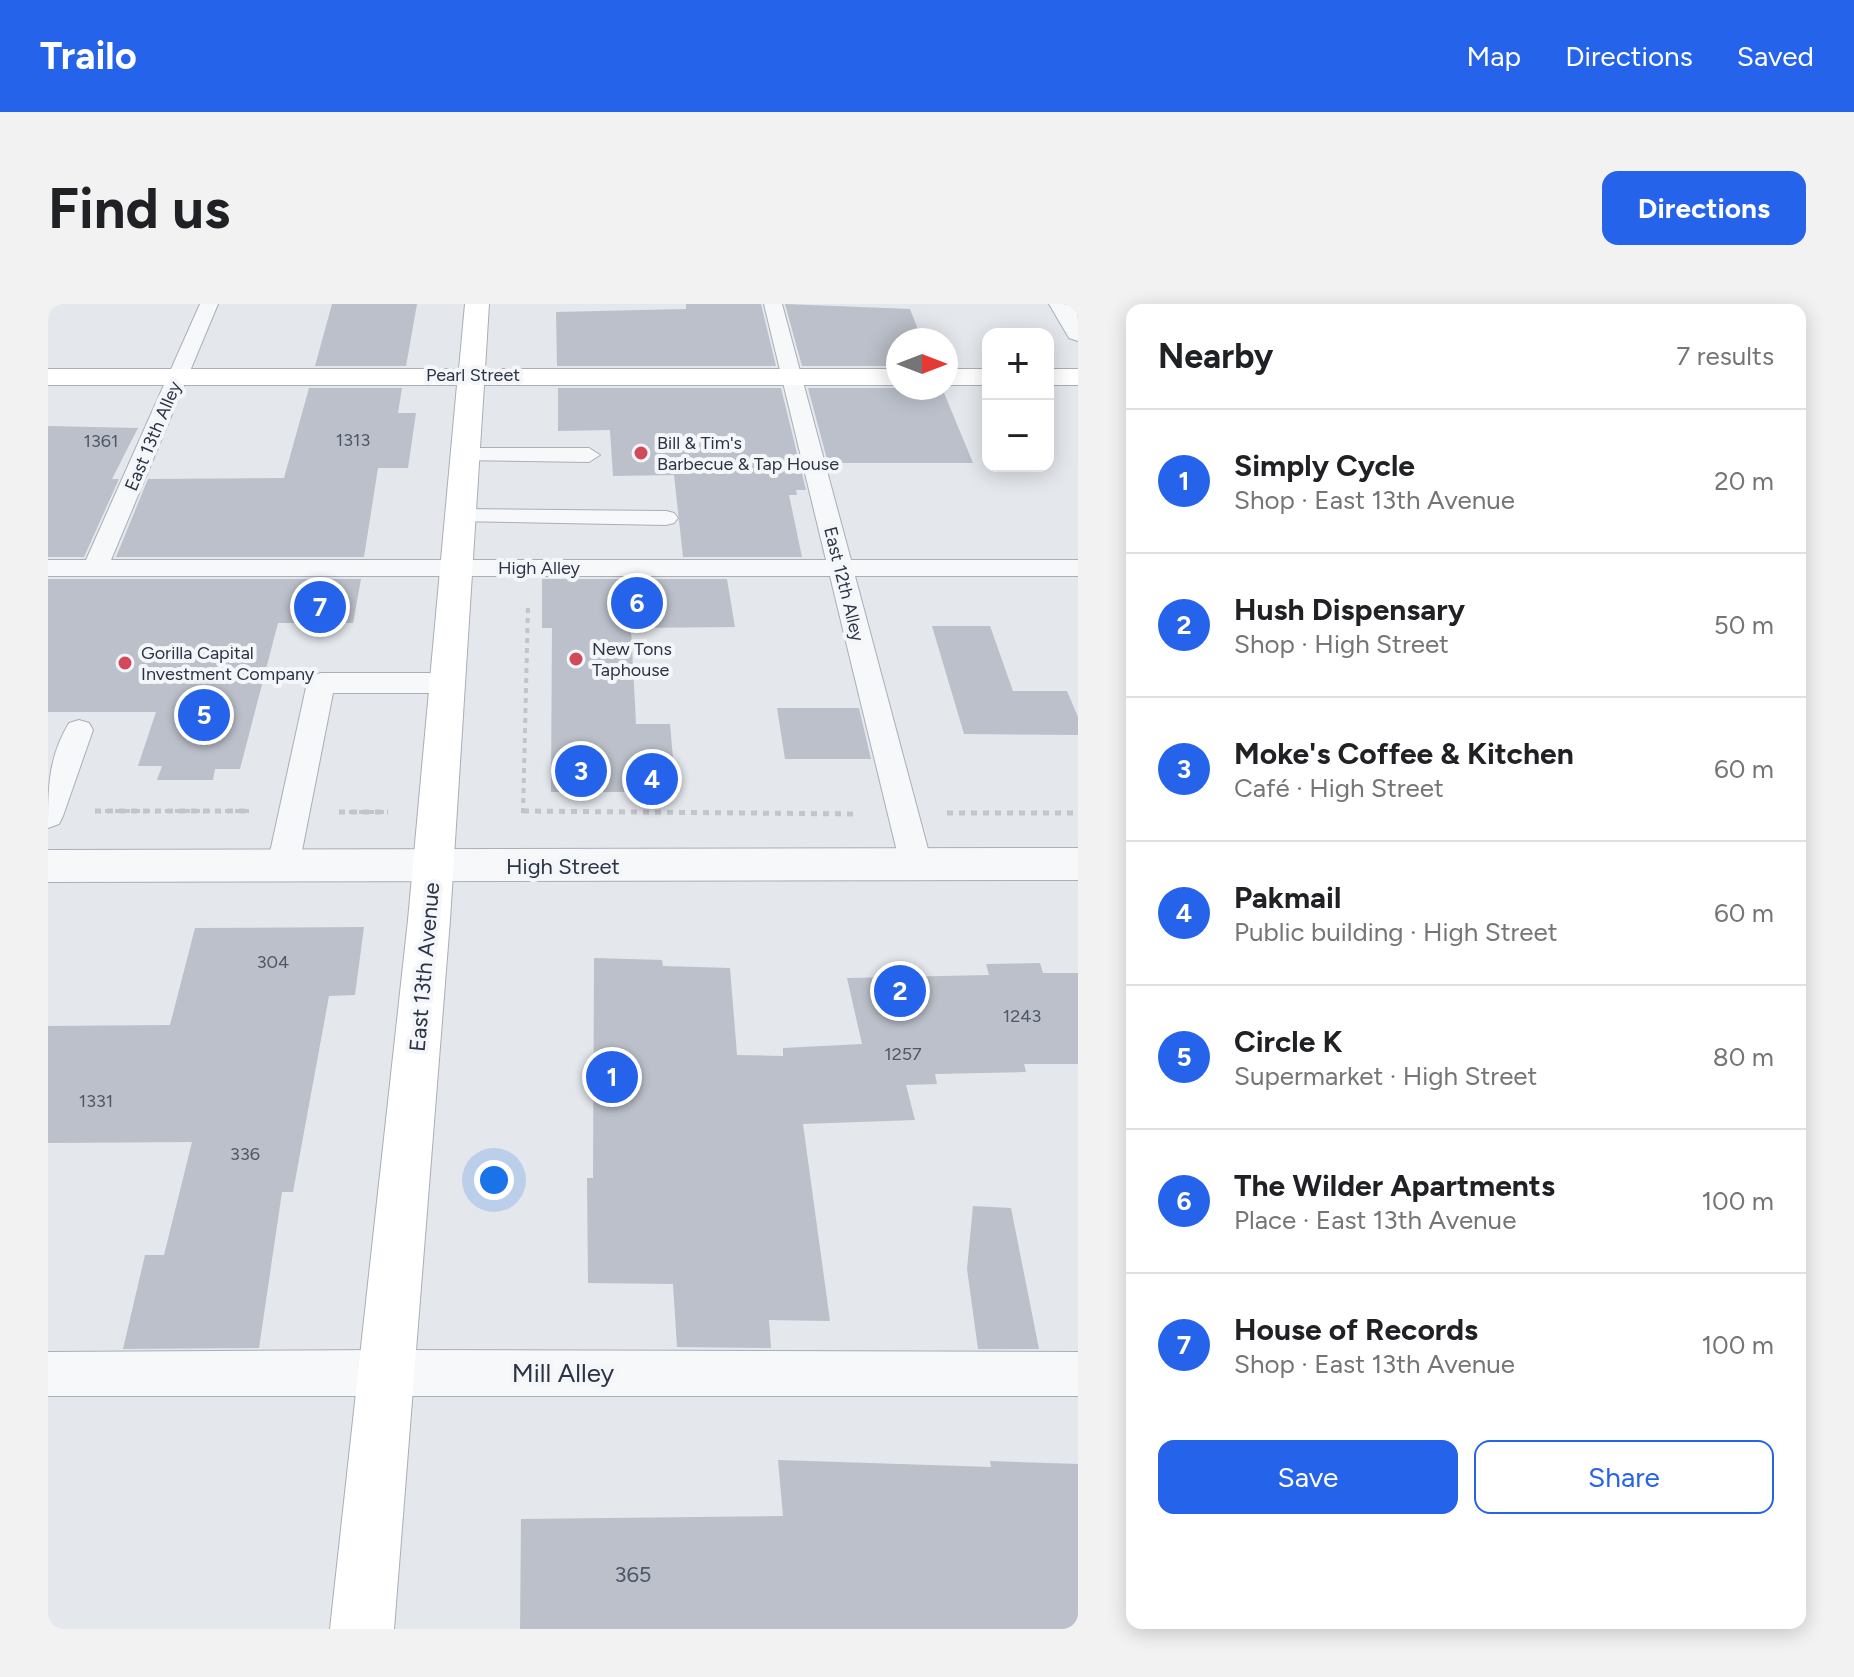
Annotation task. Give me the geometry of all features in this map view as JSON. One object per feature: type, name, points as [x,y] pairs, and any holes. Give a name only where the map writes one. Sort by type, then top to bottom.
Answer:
[{"type":"main road","name":"East 13th Avenue","points":[[362,1629],[433,867],[477,304]]},
{"type":"main road","name":"Pearl Street","points":[[48,377],[886,377]]},
{"type":"main road","points":[[958,377],[982,377]]},
{"type":"main road","points":[[1054,377],[1078,377]]},
{"type":"street","points":[[1061,304],[1078,333]]},
{"type":"street","name":"High Street","points":[[48,866],[1078,864]]},
{"type":"lane","name":"East 13th Alley","points":[[95,568],[209,304]]},
{"type":"lane","name":"East 12th Alley","points":[[773,304],[916,864]]},
{"type":"lane","points":[[465,455],[589,455]]},
{"type":"lane","points":[[461,516],[666,518]]},
{"type":"lane","name":"High Alley","points":[[48,568],[1078,568]]},
{"type":"lane","points":[[283,866],[321,683],[448,683]]},
{"type":"lane","points":[[48,816],[79,730]]},
{"type":"lane","name":"Mill Alley","points":[[48,1374],[1078,1374]]},
{"type":"path","points":[[523,813],[1078,813]]},
{"type":"building","points":[[332,304],[417,304],[406,366],[315,366]]},
{"type":"building","points":[[686,304],[761,304],[776,366],[557,366],[556,312],[686,309]]},
{"type":"building","points":[[785,304],[910,309],[917,328],[886,328],[886,366],[802,366]]},
{"type":"building","points":[[309,388],[402,388],[398,413],[416,413],[408,468],[378,468],[364,557],[116,557],[148,479],[284,478]]},
{"type":"building","points":[[558,388],[781,388],[806,490],[796,490],[797,495],[789,495],[802,557],[683,557],[674,475],[613,476],[610,430],[558,431]]},
{"type":"building","points":[[808,388],[886,388],[886,400],[947,400],[973,463],[828,463]]},
{"type":"building","points":[[48,426],[138,428],[112,479],[119,479],[84,557],[48,557]]},
{"type":"building","points":[[48,579],[361,579],[353,623],[278,623],[240,769],[215,769],[213,780],[157,780],[162,766],[138,766],[156,712],[48,712]]},
{"type":"building","points":[[542,579],[727,579],[735,627],[631,628],[636,724],[670,724],[676,792],[551,792],[552,628],[542,628]]},
{"type":"building","points":[[932,626],[990,626],[1013,691],[1067,691],[1078,717],[1078,735],[964,734]]},
{"type":"building","points":[[777,708],[859,708],[871,759],[785,759]]},
{"type":"building","points":[[364,927],[355,995],[329,996],[293,1192],[282,1192],[259,1348],[123,1349],[145,1255],[164,1255],[192,1142],[48,1143],[48,1026],[170,1025],[195,928]]},
{"type":"building","points":[[594,958],[662,960],[663,966],[730,968],[737,1055],[783,1056],[783,1048],[862,1044],[847,978],[989,975],[986,964],[1040,963],[1043,973],[1078,973],[1078,1064],[1024,1064],[1026,1072],[935,1074],[937,1084],[906,1085],[915,1120],[803,1124],[830,1321],[769,1320],[771,1348],[677,1347],[673,1284],[588,1283],[587,1178],[593,1178]]},
{"type":"building","points":[[973,1206],[1011,1208],[1039,1349],[978,1349],[967,1269]]},
{"type":"building","points":[[778,1460],[991,1467],[990,1461],[1078,1464],[1078,1629],[520,1629],[521,1519],[783,1516]]},
{"type":"place","name":"Bill & Tim's Barbecue & Tap House","points":[[641,453]]},
{"type":"place","name":"The Wilder Apartments","points":[[637,603]]},
{"type":"place","name":"House of Records","points":[[320,607]]},
{"type":"place","name":"New Tons Taphouse","points":[[576,659]]},
{"type":"place","name":"Gorilla Capital Investment Company","points":[[125,663]]},
{"type":"place","name":"Circle K","points":[[204,715]]},
{"type":"place","name":"Moke's Coffee & Kitchen","points":[[581,771]]},
{"type":"place","name":"Pakmail","points":[[652,779]]},
{"type":"place","name":"Hush Dispensary","points":[[900,991]]},
{"type":"place","name":"Simply Cycle","points":[[612,1077]]}]
